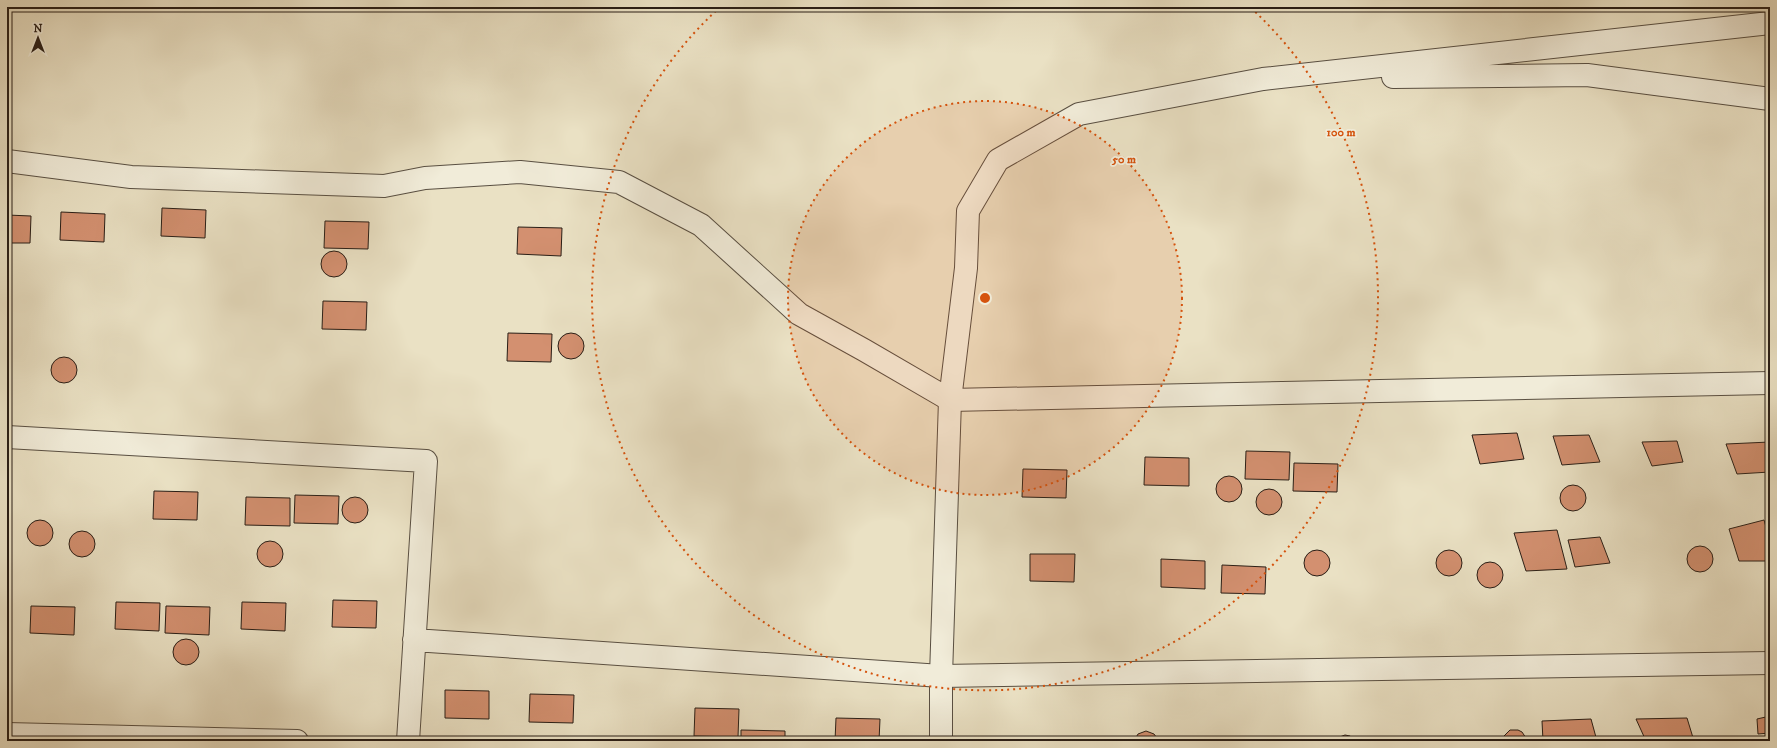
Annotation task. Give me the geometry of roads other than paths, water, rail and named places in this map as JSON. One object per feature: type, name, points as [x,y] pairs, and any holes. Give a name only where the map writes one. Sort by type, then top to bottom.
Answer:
[{"type":"street","points":[[941,741],[941,676],[950,400],[966,268],[968,211],[998,160],[1079,114],[1263,79],[1770,23]]},
{"type":"street","points":[[1263,79],[1586,75],[1770,99]]},
{"type":"street","points":[[7,161],[132,177],[384,186],[425,178],[520,172],[619,182],[701,225],[799,314],[950,400],[1770,383]]},
{"type":"street","points":[[7,437],[426,461],[408,741]]},
{"type":"street","points":[[414,640],[941,676],[1770,663]]},
{"type":"street","points":[[7,734],[297,741]]}]
